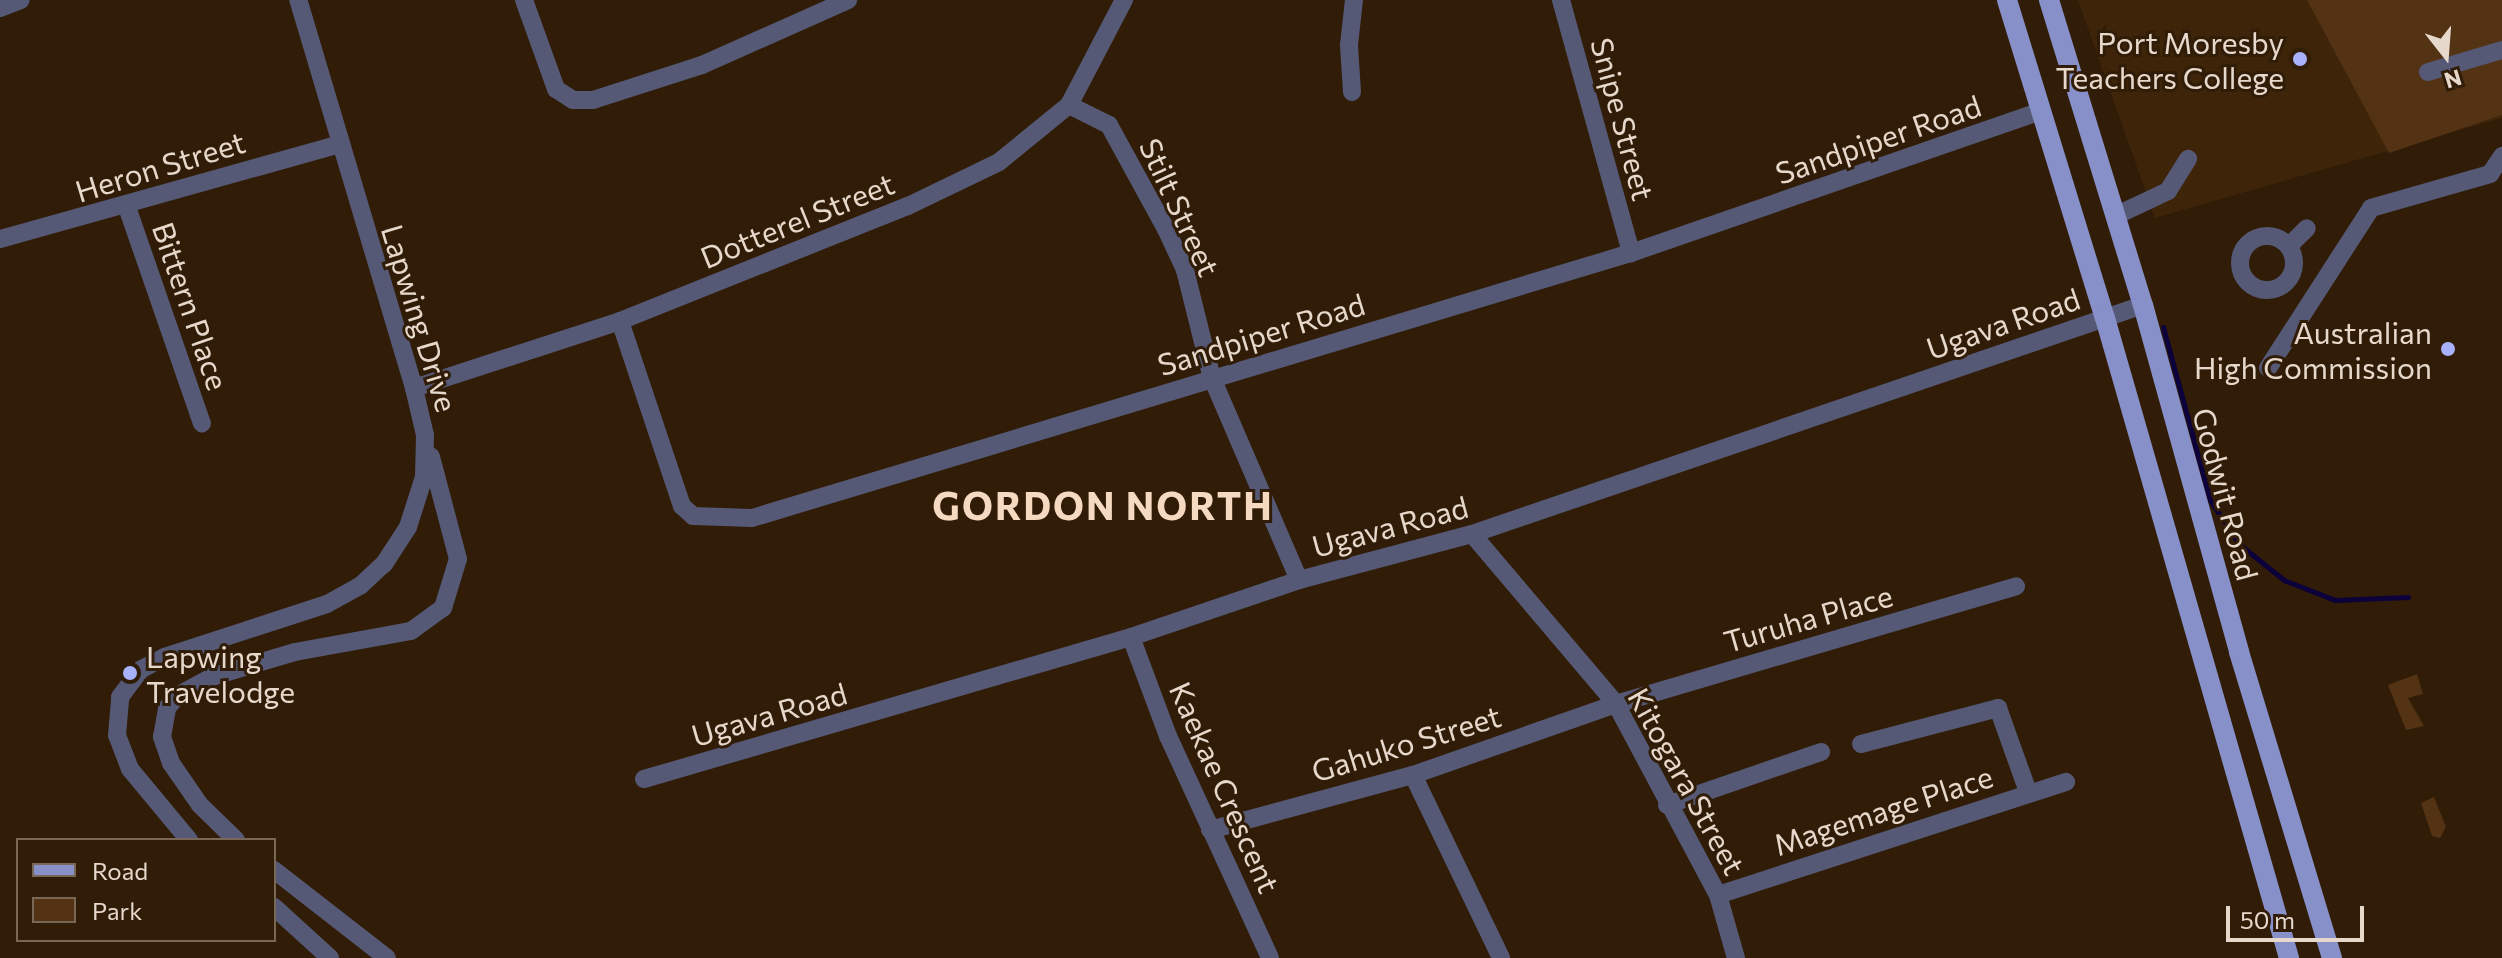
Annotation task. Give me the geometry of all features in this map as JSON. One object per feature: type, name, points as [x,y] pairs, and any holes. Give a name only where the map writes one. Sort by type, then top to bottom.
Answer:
[{"type":"main road","points":[[2007,0],[2105,318],[2289,958]]},
{"type":"main road","name":"Godwit Road","points":[[2049,0],[2143,305],[2239,652],[2332,958]]},
{"type":"street","points":[[0,8],[21,0]]},
{"type":"street","name":"Lapwing Drive","points":[[187,838],[140,786],[124,757],[115,722],[120,697],[140,670],[164,657],[327,604],[373,575],[413,517],[424,477],[425,435],[414,388],[337,145],[298,0]]},
{"type":"street","points":[[524,0],[556,89],[573,100],[593,100],[702,65],[848,0]]},
{"type":"street","name":"Dotterel Street","points":[[414,388],[620,321],[948,189],[999,162],[1069,105],[1124,0]]},
{"type":"street","points":[[1352,92],[1349,45],[1354,0]]},
{"type":"street","name":"Snipe Street","points":[[1561,0],[1631,253]]},
{"type":"street","points":[[2428,72],[2502,50]]},
{"type":"street","name":"Stilt Street","points":[[1069,105],[1109,125],[1141,180],[1185,270],[1212,378],[1299,580]]},
{"type":"street","name":"Sandpiper Road","points":[[620,321],[682,506],[693,516],[729,521],[1631,253],[2041,111]]},
{"type":"street","name":"Heron Street","points":[[0,239],[127,207],[236,170],[337,145]]},
{"type":"street","points":[[2268,368],[2371,208],[2490,174],[2502,156]]},
{"type":"street","points":[[2115,216],[2168,191],[2188,159]]},
{"type":"street","name":"Bittern Place","points":[[127,207],[202,423]]},
{"type":"street","points":[[2289,246],[2307,228]]},
{"type":"street","points":[[2274,236],[2289,246],[2295,260],[2287,281],[2267,290],[2252,286],[2242,274],[2240,257],[2257,237],[2274,236]]},
{"type":"street","points":[[2287,281],[2313,294]]},
{"type":"street","name":"Ugava Road","points":[[644,779],[1131,637],[1299,580],[1472,534],[2143,305]]},
{"type":"street","points":[[234,838],[200,805],[171,763],[162,737],[167,708],[177,696],[214,676],[295,652],[411,631],[443,608],[458,559],[425,435]]},
{"type":"street","name":"Kitogara Street","points":[[1472,534],[1616,704],[1667,805],[1718,895],[1736,958]]},
{"type":"street","name":"Turuha Place","points":[[1616,704],[2016,586]]},
{"type":"street","name":"Kaekae Crescent","points":[[1131,637],[1210,830],[1270,958]]},
{"type":"street","name":"Gahuko Street","points":[[1210,830],[1413,775],[1616,704]]},
{"type":"street","points":[[1861,744],[1998,708],[2028,792]]},
{"type":"street","points":[[1667,805],[1821,752]]},
{"type":"street","points":[[1413,775],[1501,958]]},
{"type":"street","name":"Magemage Place","points":[[1718,895],[2066,782]]},
{"type":"street","points":[[276,872],[387,958]]},
{"type":"street","points":[[276,909],[330,958]]},
{"type":"shaded area","name":"Port Moresby Teachers College","points":[[2078,0],[2502,0],[2502,118],[2155,218]]},
{"type":"green space","points":[[2307,0],[2502,0],[2502,115],[2389,153]]},
{"type":"green space","points":[[2417,674],[2423,694],[2408,698],[2424,726],[2406,730],[2388,685]]},
{"type":"green space","points":[[2434,797],[2446,827],[2440,838],[2432,836],[2421,803]]},
{"type":"waterway","points":[[2163,327],[2210,500],[2239,544],[2284,580],[2335,600],[2408,597]]},
{"type":"place","name":"Port Moresby Teachers College","points":[[2300,59]]},
{"type":"place","name":"Australian High Commission","points":[[2448,349]]},
{"type":"place","name":"Lapwing Travelodge","points":[[130,673]]},
{"type":"district","name":"GORDON NORTH","points":[[1103,505]]}]
